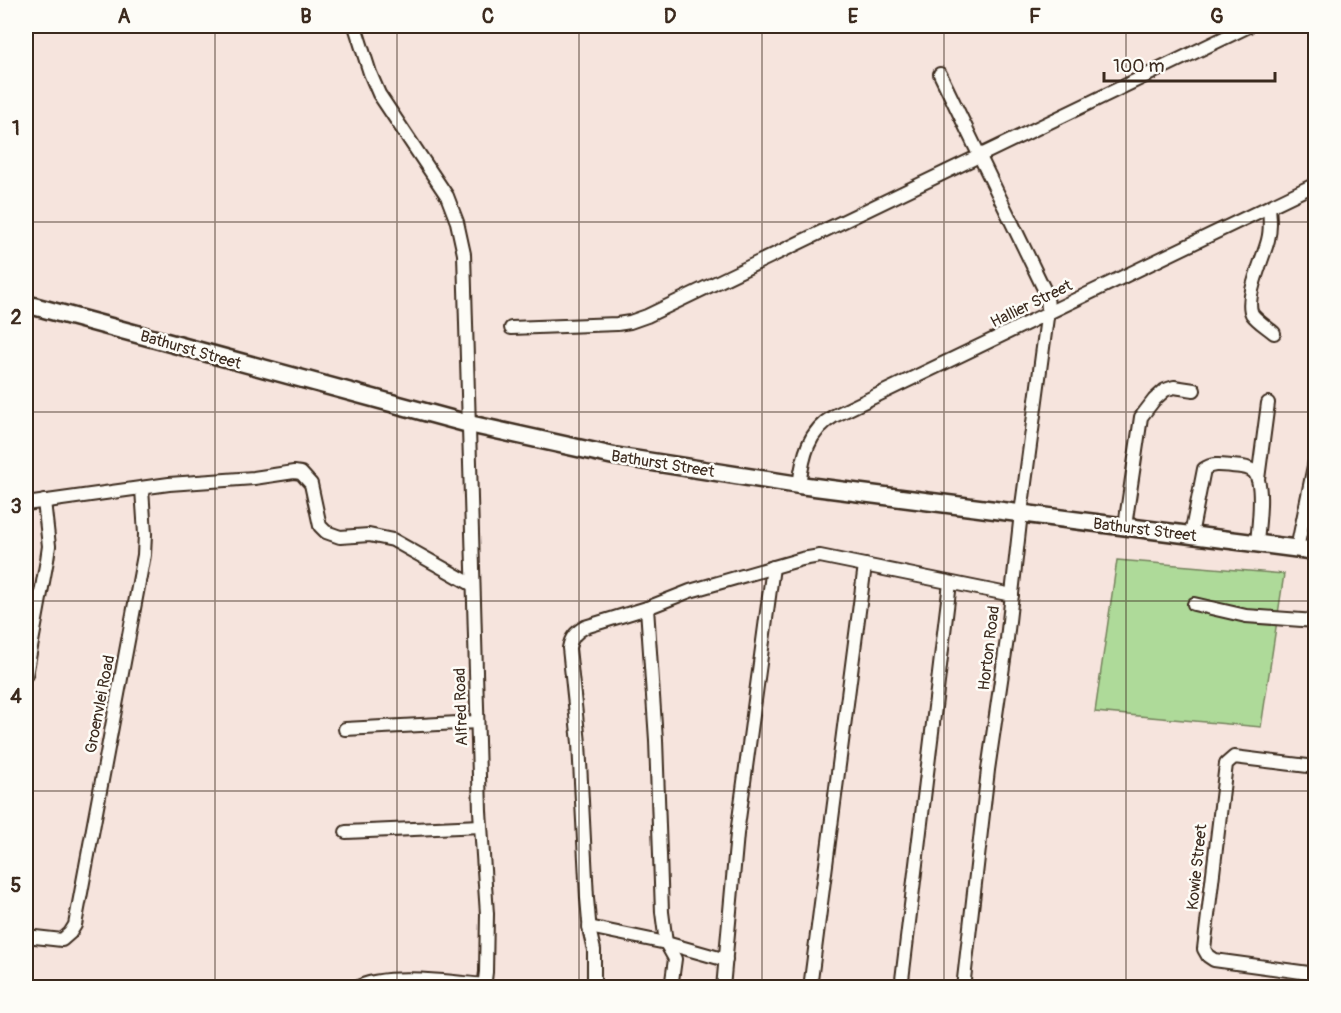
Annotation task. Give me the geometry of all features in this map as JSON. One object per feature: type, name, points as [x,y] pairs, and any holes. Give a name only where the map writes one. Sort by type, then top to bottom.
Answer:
[{"type":"main road","name":"Bathurst Street","points":[[26,303],[469,424],[614,456],[799,485],[1316,551]]},
{"type":"street","name":"Alfred Road","points":[[356,26],[379,94],[441,186],[457,222],[466,271],[480,826],[487,914],[484,986]]},
{"type":"street","points":[[1214,26],[1217,40]]},
{"type":"street","points":[[511,328],[630,322],[1249,26]]},
{"type":"street","name":"Horton Road","points":[[940,74],[1047,295],[1048,313],[963,987]]},
{"type":"street","name":"Hallier Street","points":[[799,485],[809,440],[825,422],[1316,184]]},
{"type":"street","points":[[1269,207],[1269,239],[1250,306],[1257,319],[1274,333]]},
{"type":"street","points":[[1125,526],[1141,417],[1165,390],[1174,387],[1194,390]]},
{"type":"street","points":[[1257,543],[1260,493],[1258,479],[1268,403]]},
{"type":"street","points":[[1297,549],[1316,456]]},
{"type":"street","points":[[1191,535],[1202,473],[1208,466],[1246,467],[1254,471],[1258,479]]},
{"type":"street","points":[[26,504],[169,484],[301,473],[311,484],[320,526],[326,532],[340,537],[369,535],[393,540],[473,585]]},
{"type":"street","name":"Groenvlei Road","points":[[26,936],[62,940],[75,925],[144,555],[142,489]]},
{"type":"street","points":[[26,675],[48,553],[44,501]]},
{"type":"street","points":[[594,987],[594,950],[589,927],[579,743],[569,648],[573,636],[585,627],[647,608],[690,591],[820,556],[1011,595]]},
{"type":"street","points":[[810,987],[865,565]]},
{"type":"street","points":[[723,987],[737,834],[773,567]]},
{"type":"street","points":[[901,987],[950,583]]},
{"type":"street","points":[[1194,604],[1246,616],[1316,621]]},
{"type":"street","points":[[647,608],[656,740],[662,912],[666,943],[675,959],[671,987]]},
{"type":"street","points":[[345,729],[477,722]]},
{"type":"street","name":"Kowie Street","points":[[1316,767],[1234,757],[1226,764],[1204,949],[1214,960],[1316,974]]},
{"type":"street","points":[[346,832],[480,826]]},
{"type":"street","points":[[589,927],[666,943],[726,960]]},
{"type":"street","points":[[356,987],[366,982],[412,979],[484,986]]},
{"type":"green space","points":[[1117,560],[1284,574],[1261,727],[1095,712]]}]
